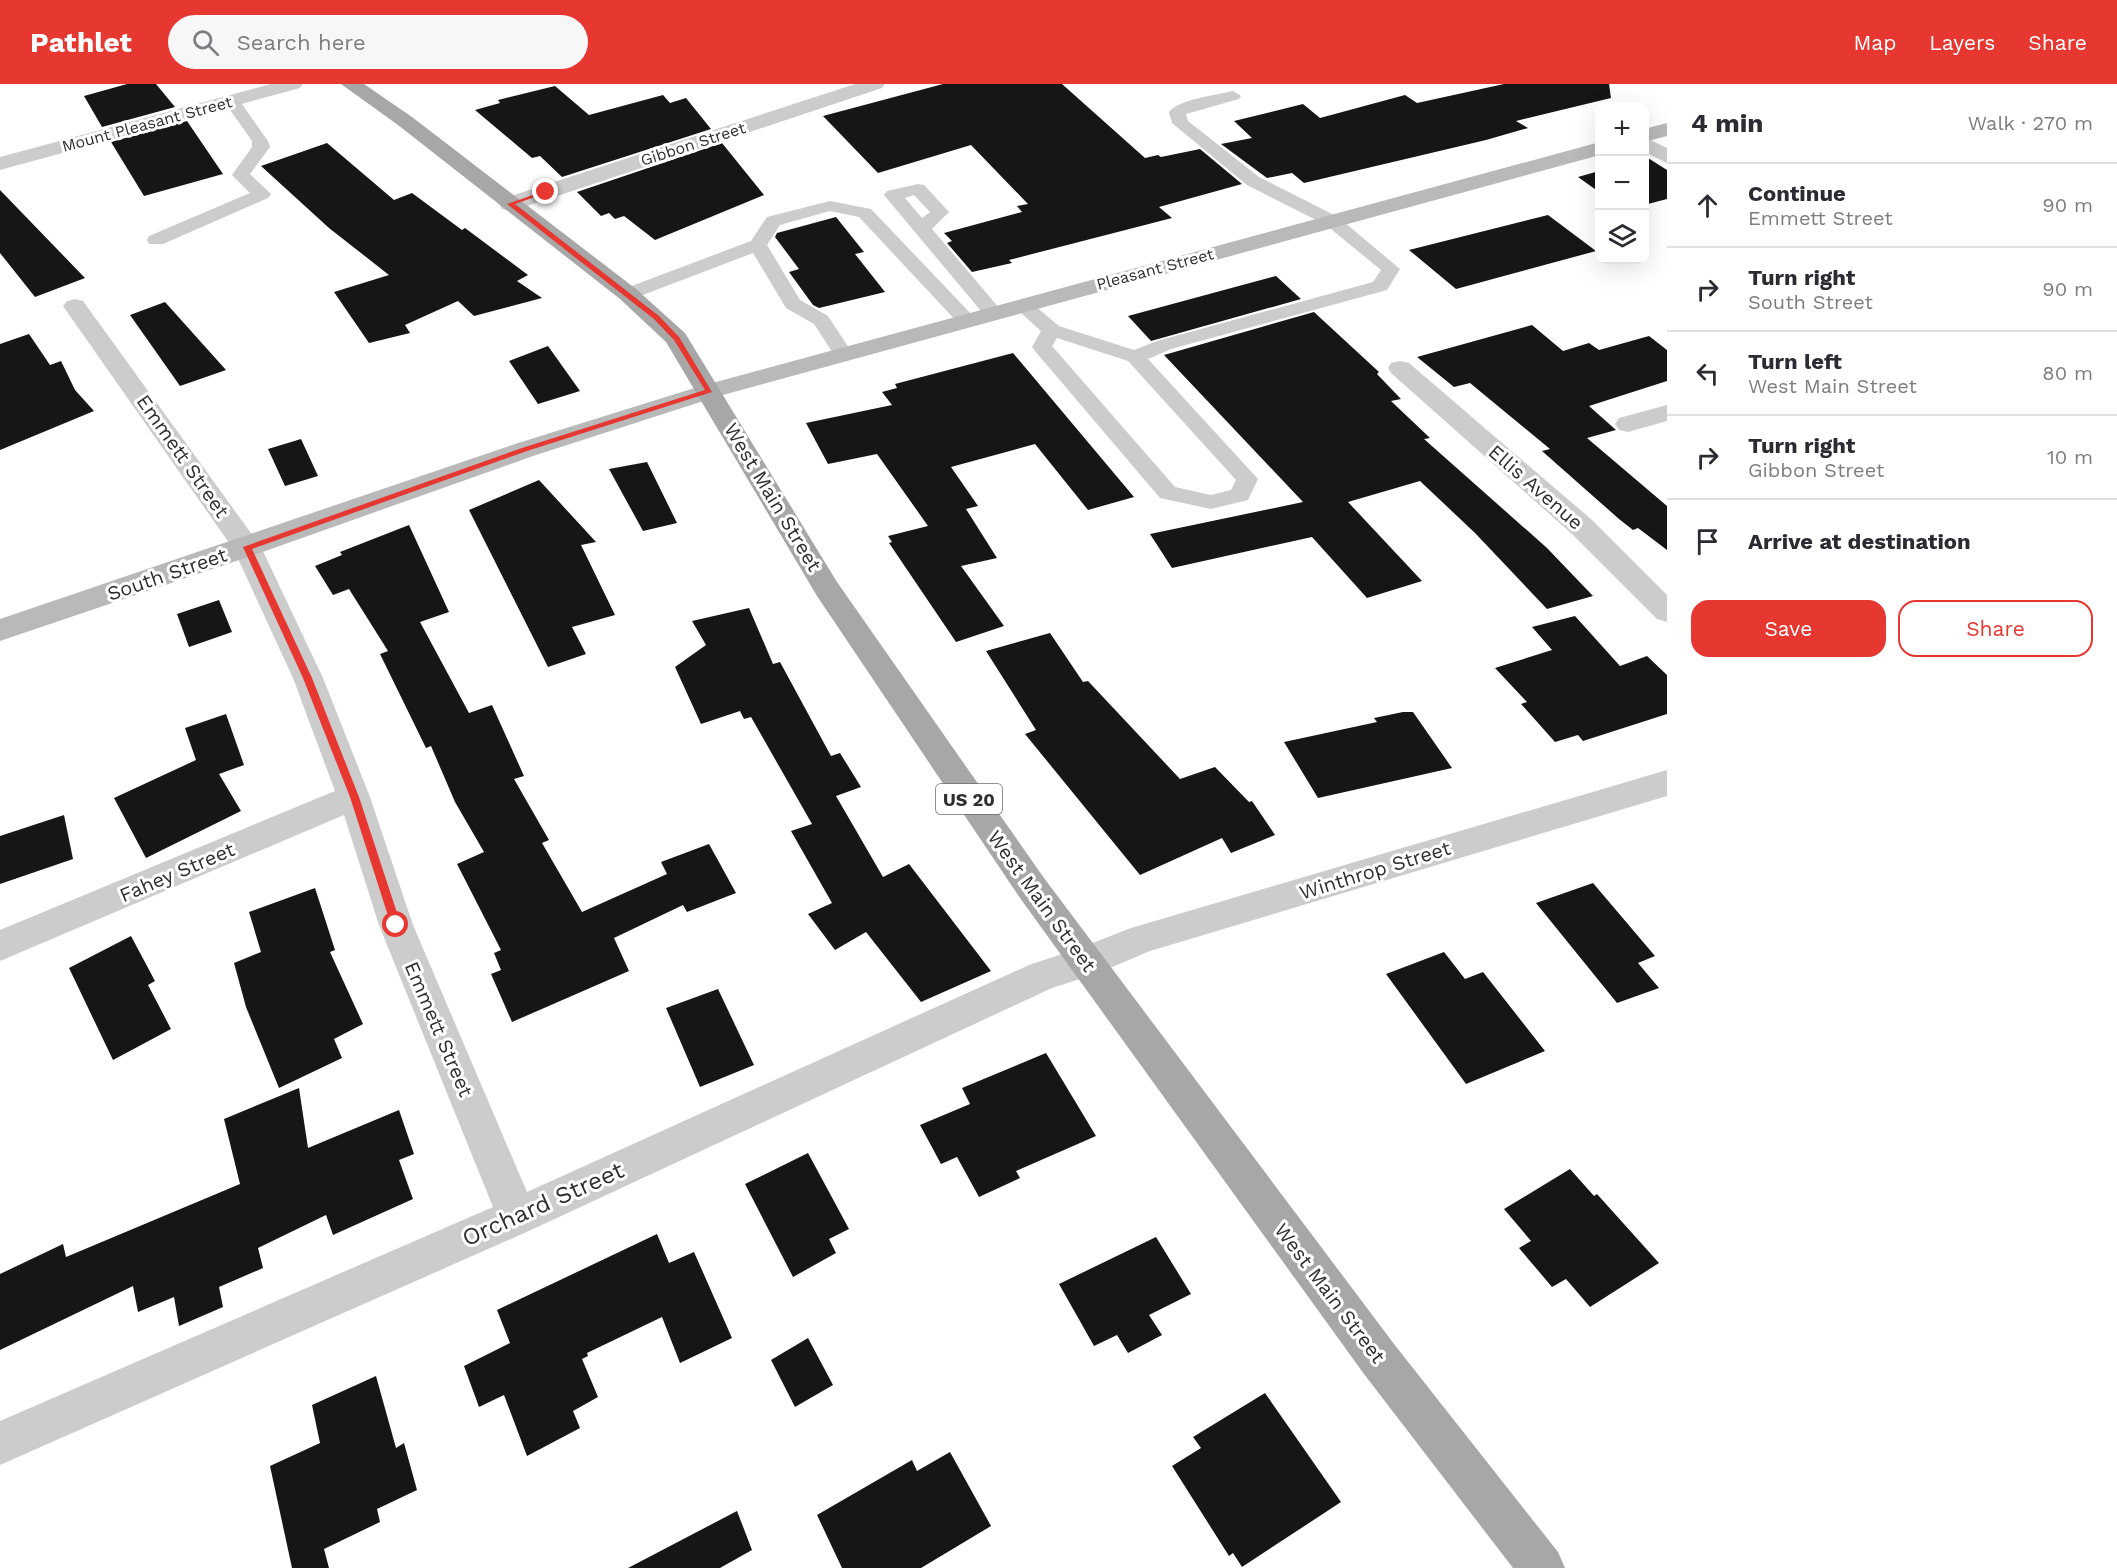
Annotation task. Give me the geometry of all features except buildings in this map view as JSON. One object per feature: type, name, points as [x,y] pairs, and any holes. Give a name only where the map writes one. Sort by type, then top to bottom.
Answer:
[{"type":"main road","name":"West Main Street","points":[[351,84],[405,121],[628,294],[676,338],[710,391],[827,589],[932,746],[1085,962],[1379,1359],[1542,1568]]},
{"type":"main road","points":[[1649,134],[1667,129]]},
{"type":"main road","name":"Pleasant Street","points":[[710,391],[1595,149]]},
{"type":"main road","name":"South Street","points":[[0,630],[524,450],[710,391]]},
{"type":"street","name":"Mount Pleasant Street","points":[[0,164],[293,84]]},
{"type":"street","name":"Gibbon Street","points":[[510,204],[875,84]]},
{"type":"street","points":[[1649,146],[1667,157]]},
{"type":"street","name":"Emmett Street","points":[[75,306],[247,547],[308,678],[354,797],[396,925],[517,1216]]},
{"type":"street","name":"Ellis Avenue","points":[[1400,368],[1581,527],[1667,612]]},
{"type":"street","points":[[1628,424],[1667,413]]},
{"type":"street","name":"Winthrop Street","points":[[1085,962],[1153,935],[1667,783]]},
{"type":"street","name":"Fahey Street","points":[[0,946],[354,797]]},
{"type":"street","name":"Orchard Street","points":[[0,1443],[517,1216],[1042,975],[1085,962]]},
{"type":"lane","points":[[1135,357],[1164,345],[1380,286],[1391,269],[1332,221],[1253,181],[1180,123],[1177,112],[1191,106],[1233,96]]},
{"type":"lane","points":[[156,240],[262,194],[241,175],[261,147],[260,141],[231,100]]},
{"type":"lane","points":[[628,294],[758,245],[773,221],[830,206],[865,213],[966,320]]},
{"type":"lane","points":[[921,229],[993,313]]},
{"type":"lane","points":[[758,245],[793,304],[821,320],[843,354]]},
{"type":"lane","points":[[1022,305],[1053,330],[1135,357],[1246,479],[1240,495],[1211,502],[1168,493],[1042,347],[1053,330]]},
{"type":"route","points":[[396,925],[354,797],[328,735],[308,678],[247,547],[524,450],[710,391],[676,338],[656,317],[510,204],[546,192]]}]
